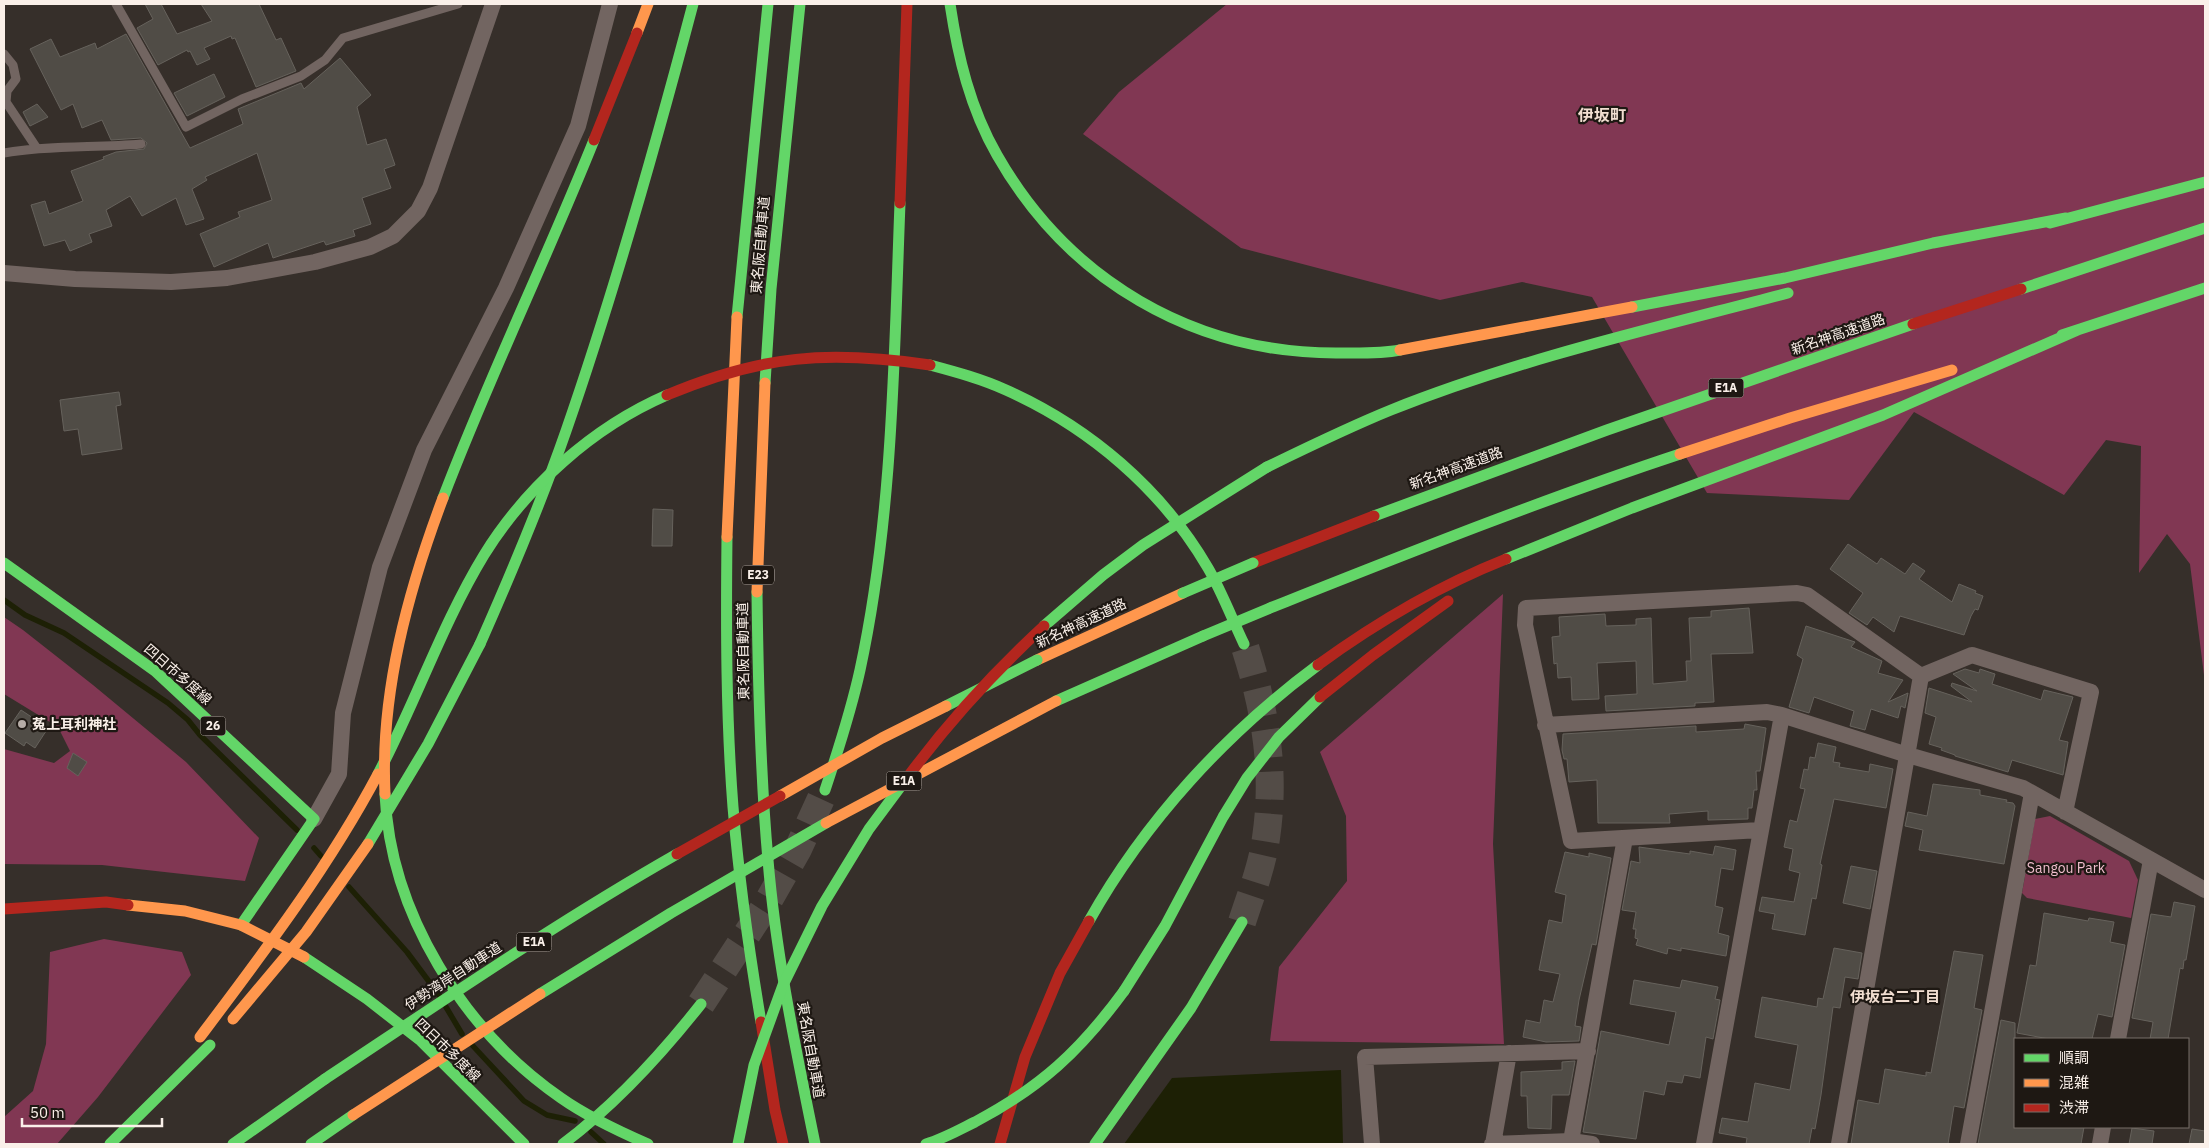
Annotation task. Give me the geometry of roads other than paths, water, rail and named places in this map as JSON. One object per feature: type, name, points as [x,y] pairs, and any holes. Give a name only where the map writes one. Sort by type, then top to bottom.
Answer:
[{"type":"main road","points":[[648,4],[581,178],[496,367],[463,447],[436,521],[412,593],[396,659],[387,718],[384,779],[391,837],[401,880],[416,921],[436,961],[464,1004],[494,1040],[526,1071],[565,1100],[605,1126],[648,1144]]},
{"type":"main road","points":[[112,1142],[216,1038],[304,936],[346,878],[417,766],[448,709],[480,644],[524,542],[566,432],[609,302],[650,166],[693,4]]},
{"type":"main road","name":"東名阪自動車道","points":[[768,4],[737,320],[728,492],[726,650],[734,817],[751,964],[775,1110],[783,1144]]},
{"type":"main road","name":"東名阪自動車道","points":[[800,4],[783,155],[769,314],[759,483],[756,640],[762,795],[777,941],[803,1096],[815,1144]]},
{"type":"main road","points":[[825,790],[843,737],[860,670],[882,536],[893,396],[907,4]]},
{"type":"main road","points":[[950,4],[962,72],[978,117],[998,160],[1024,199],[1049,228],[1076,255],[1143,304],[1176,322],[1211,336],[1247,345],[1281,351],[1319,354],[1394,351],[1785,278],[1933,243],[2066,218]]},
{"type":"main road","points":[[1906,262],[2205,182]]},
{"type":"main road","name":"新名神高速道路","points":[[749,813],[882,738],[1037,660],[1182,593],[1253,563],[1402,504],[1647,414],[2205,228]]},
{"type":"main road","name":"E1A","points":[[312,1144],[511,1010],[662,918],[866,800],[1056,701],[1270,608],[1424,546],[1590,484],[1790,418],[1967,365],[2205,288]]},
{"type":"main road","points":[[738,1144],[753,1068],[774,1006],[800,946],[828,895],[860,846],[931,746],[970,701],[1014,655],[1104,575],[1201,506],[1300,449],[1358,422],[1432,393],[1549,358],[1802,290]]},
{"type":"main road","points":[[1000,1144],[1017,1084],[1041,1015],[1089,920],[1116,877],[1188,782],[1270,702],[1354,639],[1438,589],[1578,528],[1730,470],[1903,408],[1980,376],[2080,329]]},
{"type":"main road","points":[[112,1142],[157,1091],[200,1037],[288,918],[359,809],[414,703],[468,582],[487,551],[530,494],[557,468],[586,443],[658,399],[728,373],[795,358],[829,356],[899,360],[930,365],[1005,389],[1074,426],[1106,449],[1142,483],[1187,537],[1208,568],[1244,644]]},
{"type":"main road","points":[[926,1144],[948,1136],[1023,1095],[1057,1068],[1086,1039],[1124,991],[1170,916],[1238,792],[1261,758],[1297,719],[1400,635],[1465,588],[1534,547]]},
{"type":"main road","name":"四日市多度線","points":[[4,563],[155,671],[314,819]]},
{"type":"main road","name":"伊勢湾岸自動車道","points":[[233,1144],[325,1079],[478,977],[629,882],[749,813]]},
{"type":"main road","points":[[241,925],[314,819]]},
{"type":"main road","name":"四日市多度線","points":[[4,909],[106,902],[185,911],[241,925],[315,963],[406,1029],[421,1041],[524,1144]]},
{"type":"main road","points":[[1095,1144],[1182,1025],[1223,960],[1242,922]]},
{"type":"main road","points":[[563,1144],[617,1098],[673,1040],[701,1004]]},
{"type":"street","points":[[4,273],[75,279],[171,282],[227,278],[315,262],[370,247],[393,236],[418,211],[430,188],[493,4]]},
{"type":"street","points":[[314,819],[339,774],[343,713],[355,659],[380,568],[424,450],[506,288],[578,126],[610,4]]},
{"type":"street","points":[[1760,830],[1570,842],[1526,625],[1526,608],[1797,593],[1807,595],[1921,676]]},
{"type":"street","points":[[1921,676],[1972,655],[2092,692],[2065,812]]},
{"type":"street","points":[[1839,1144],[1921,676]]},
{"type":"street","points":[[1545,725],[1767,712],[1782,715],[1908,755],[2024,788],[2205,890]]},
{"type":"street","points":[[1704,1144],[1782,715]]},
{"type":"street","points":[[1968,1144],[2032,793]]},
{"type":"street","points":[[1572,1140],[1625,838]]},
{"type":"street","points":[[2118,1038],[2151,860]]},
{"type":"street","points":[[1372,1144],[1365,1057],[1588,1051]]},
{"type":"street","points":[[1509,1053],[1493,1144],[1572,1140],[1592,1144]]},
{"type":"street","points":[[2100,1144],[2103,1128]]},
{"type":"lane","points":[[116,4],[186,127],[242,99],[301,76],[324,60],[343,38],[458,4]]},
{"type":"lane","points":[[4,54],[13,65],[16,79],[7,91],[6,102],[36,147]]},
{"type":"lane","points":[[4,153],[36,147],[96,148],[141,144]]},
{"type":"waterway","points":[[4,600],[25,615],[64,633],[168,703],[188,720],[200,735],[297,830]]},
{"type":"waterway","points":[[314,848],[321,856]]},
{"type":"waterway","points":[[349,887],[407,952],[439,995]]},
{"type":"waterway","points":[[446,1007],[462,1034]]},
{"type":"waterway","points":[[473,1046],[524,1101],[547,1115],[575,1121]]},
{"type":"waterway","points":[[591,1132],[604,1144]]},
{"type":"tunnel","points":[[1242,922],[1262,859],[1269,812],[1270,788],[1267,739],[1263,715],[1244,644]]},
{"type":"tunnel","points":[[701,1004],[766,905],[798,849],[825,790]]},
{"type":"place","name":"菟上耳利神社","points":[[22,724]]},
{"type":"district","name":"伊坂町","points":[[1602,115]]},
{"type":"district","name":"伊坂台二丁目","points":[[1895,997]]},
{"type":"park label","name":"Sangou Park","points":[[2066,868]]}]
